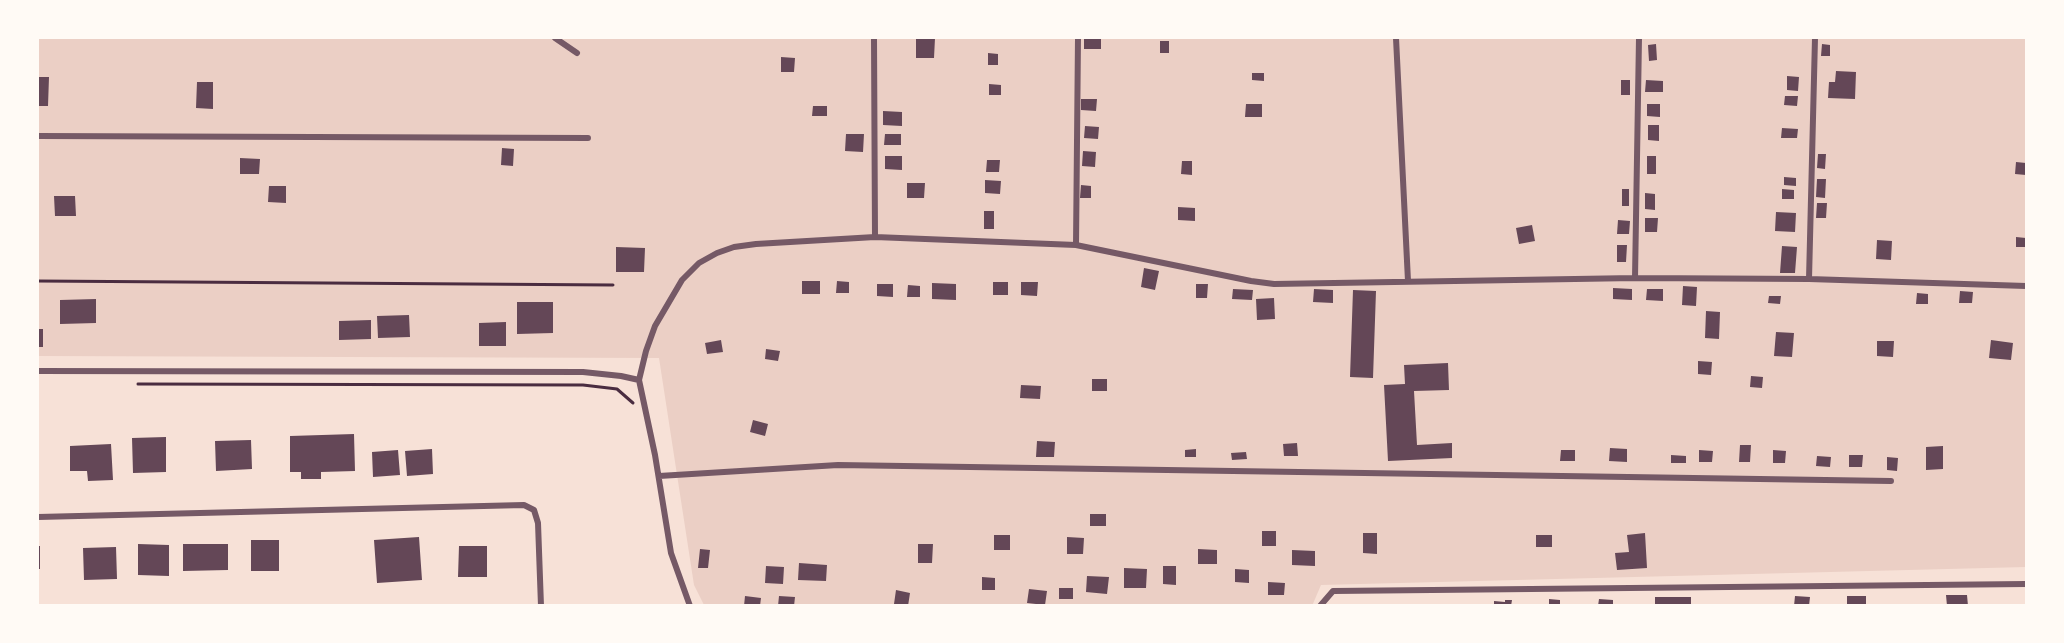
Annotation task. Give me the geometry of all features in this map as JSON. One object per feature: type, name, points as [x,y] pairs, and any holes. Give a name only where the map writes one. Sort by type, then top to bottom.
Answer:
[{"type":"street","points":[[555,38],[577,53]]},
{"type":"street","points":[[874,38],[875,237]]},
{"type":"street","points":[[1076,245],[1078,38]]},
{"type":"street","points":[[1396,38],[1408,281]]},
{"type":"street","points":[[1635,278],[1640,38]]},
{"type":"street","points":[[1809,279],[1815,38]]},
{"type":"street","points":[[38,136],[588,138]]},
{"type":"street","points":[[690,606],[671,553],[645,400],[639,380],[646,351],[661,315],[682,280],[699,263],[734,247],[875,237],[1076,245],[1228,277],[1274,284],[1635,278],[1809,279],[2026,286]]},
{"type":"street","points":[[38,371],[583,372],[639,380]]},
{"type":"street","points":[[659,476],[838,465],[1891,481]]},
{"type":"street","points":[[38,517],[524,505],[534,510],[538,523],[542,606]]},
{"type":"street","points":[[1320,606],[1334,591],[2026,585]]},
{"type":"path","points":[[38,281],[613,285]]},
{"type":"path","points":[[132,384],[583,385],[617,389],[632,402],[634,413]]},
{"type":"shaded area","points":[[38,38],[2026,38],[2026,567],[1321,585],[1312,606],[704,605],[694,585],[659,358],[38,356]]},
{"type":"building","points":[[916,38],[935,38],[934,58],[916,58]]},
{"type":"building","points":[[1084,38],[1101,38],[1101,49],[1084,49]]},
{"type":"building","points":[[1160,41],[1169,41],[1169,53],[1160,53]]},
{"type":"building","points":[[1656,44],[1657,60],[1649,61],[1648,45]]},
{"type":"building","points":[[1822,44],[1830,45],[1830,56],[1821,56]]},
{"type":"building","points":[[988,53],[998,54],[998,65],[988,65]]},
{"type":"building","points":[[781,57],[795,58],[794,72],[781,72]]},
{"type":"building","points":[[1836,71],[1856,72],[1855,99],[1828,98],[1829,82],[1835,82]]},
{"type":"building","points":[[1252,73],[1264,73],[1264,81],[1252,80]]},
{"type":"building","points":[[1787,76],[1799,77],[1798,91],[1787,90]]},
{"type":"building","points":[[38,77],[49,77],[48,106],[38,106]]},
{"type":"building","points":[[1621,80],[1630,80],[1630,95],[1621,95]]},
{"type":"building","points":[[1646,80],[1663,81],[1663,92],[1645,92]]},
{"type":"building","points":[[197,82],[213,82],[213,109],[196,108]]},
{"type":"building","points":[[989,84],[1001,85],[1001,95],[989,95]]},
{"type":"building","points":[[1785,96],[1798,96],[1797,106],[1784,105]]},
{"type":"building","points":[[1081,99],[1097,99],[1096,111],[1081,110]]},
{"type":"building","points":[[1246,104],[1262,104],[1262,117],[1245,117]]},
{"type":"building","points":[[1647,104],[1660,104],[1660,117],[1647,116]]},
{"type":"building","points":[[813,106],[827,106],[827,116],[812,116]]},
{"type":"building","points":[[883,111],[902,112],[902,126],[883,125]]},
{"type":"building","points":[[1648,125],[1659,125],[1659,141],[1648,140]]},
{"type":"building","points":[[1085,126],[1099,127],[1098,139],[1084,138]]},
{"type":"building","points":[[1782,128],[1798,129],[1797,138],[1781,138]]},
{"type":"building","points":[[846,134],[864,134],[863,152],[845,151]]},
{"type":"building","points":[[885,134],[901,134],[901,145],[884,145]]},
{"type":"building","points":[[502,148],[514,149],[513,166],[501,165]]},
{"type":"building","points":[[1083,151],[1096,152],[1095,167],[1082,166]]},
{"type":"building","points":[[1818,154],[1826,154],[1825,169],[1817,168]]},
{"type":"building","points":[[885,156],[902,156],[902,170],[885,169]]},
{"type":"building","points":[[1647,156],[1656,156],[1656,174],[1647,174]]},
{"type":"building","points":[[240,158],[260,159],[259,174],[240,174]]},
{"type":"building","points":[[987,160],[1000,160],[999,172],[986,172]]},
{"type":"building","points":[[1182,161],[1192,161],[1192,175],[1181,174]]},
{"type":"building","points":[[2016,162],[2026,163],[2026,175],[2015,174]]},
{"type":"building","points":[[1784,177],[1796,178],[1796,186],[1784,185]]},
{"type":"building","points":[[1817,179],[1826,179],[1825,198],[1816,197]]},
{"type":"building","points":[[985,180],[1001,181],[1000,194],[985,193]]},
{"type":"building","points":[[907,183],[925,183],[924,198],[907,198]]},
{"type":"building","points":[[1081,185],[1091,186],[1091,198],[1080,198]]},
{"type":"building","points":[[269,186],[286,186],[286,203],[268,202]]},
{"type":"building","points":[[1622,189],[1629,189],[1629,206],[1622,206]]},
{"type":"building","points":[[1782,189],[1794,190],[1794,199],[1782,199]]},
{"type":"building","points":[[1645,193],[1655,194],[1655,210],[1645,209]]},
{"type":"building","points":[[54,196],[75,196],[76,216],[55,216]]},
{"type":"building","points":[[1817,203],[1827,203],[1826,218],[1816,218]]},
{"type":"building","points":[[1178,207],[1195,208],[1195,221],[1178,220]]},
{"type":"building","points":[[984,211],[994,211],[994,229],[984,229]]},
{"type":"building","points":[[1776,212],[1796,213],[1795,232],[1775,231]]},
{"type":"building","points":[[1645,218],[1658,218],[1657,232],[1645,232]]},
{"type":"building","points":[[1618,220],[1630,221],[1629,234],[1617,234]]},
{"type":"building","points":[[1532,225],[1535,241],[1519,244],[1516,228]]},
{"type":"building","points":[[2016,237],[2026,238],[2026,247],[2016,247]]},
{"type":"building","points":[[1877,240],[1892,241],[1891,260],[1876,259]]},
{"type":"building","points":[[1617,245],[1627,245],[1626,262],[1617,262]]},
{"type":"building","points":[[1782,246],[1797,247],[1795,273],[1780,273]]},
{"type":"building","points":[[616,247],[645,248],[644,272],[616,272]]},
{"type":"building","points":[[1144,268],[1159,271],[1155,290],[1141,287]]},
{"type":"building","points":[[802,281],[820,281],[820,294],[802,294]]},
{"type":"building","points":[[837,281],[849,282],[849,293],[836,293]]},
{"type":"building","points":[[993,282],[1008,282],[1008,295],[993,295]]},
{"type":"building","points":[[1021,282],[1038,282],[1037,296],[1021,295]]},
{"type":"building","points":[[932,283],[956,284],[956,300],[932,299]]},
{"type":"building","points":[[877,284],[893,284],[893,297],[877,296]]},
{"type":"building","points":[[1196,284],[1208,284],[1207,298],[1196,298]]},
{"type":"building","points":[[908,285],[920,286],[920,297],[907,297]]},
{"type":"building","points":[[1683,286],[1697,287],[1696,306],[1682,305]]},
{"type":"building","points":[[1613,288],[1632,289],[1632,300],[1613,299]]},
{"type":"building","points":[[1233,289],[1253,290],[1252,300],[1232,299]]},
{"type":"building","points":[[1314,289],[1333,290],[1333,303],[1313,302]]},
{"type":"building","points":[[1647,289],[1663,289],[1663,301],[1646,300]]},
{"type":"building","points":[[1353,290],[1376,291],[1373,378],[1350,377]]},
{"type":"building","points":[[1960,291],[1973,292],[1972,303],[1959,303]]},
{"type":"building","points":[[1917,293],[1928,294],[1928,304],[1916,304]]},
{"type":"building","points":[[1769,296],[1781,296],[1780,304],[1768,303]]},
{"type":"building","points":[[1274,298],[1275,319],[1257,320],[1256,299]]},
{"type":"building","points":[[96,299],[96,323],[60,324],[60,300]]},
{"type":"building","points":[[517,302],[553,302],[553,333],[517,334]]},
{"type":"building","points":[[1706,311],[1720,312],[1719,339],[1705,338]]},
{"type":"building","points":[[409,315],[410,337],[378,338],[377,316]]},
{"type":"building","points":[[371,320],[371,339],[339,340],[339,321]]},
{"type":"building","points":[[506,322],[506,346],[479,346],[479,323]]},
{"type":"building","points":[[38,329],[43,329],[43,347],[38,347]]},
{"type":"building","points":[[1776,332],[1794,333],[1792,357],[1774,356]]},
{"type":"building","points":[[721,340],[723,352],[707,354],[705,343]]},
{"type":"building","points":[[1991,340],[2013,343],[2011,360],[1989,358]]},
{"type":"building","points":[[1877,341],[1894,341],[1893,357],[1877,356]]},
{"type":"building","points":[[766,349],[780,351],[778,361],[765,359]]},
{"type":"building","points":[[1698,361],[1712,362],[1711,375],[1698,374]]},
{"type":"building","points":[[1448,363],[1449,390],[1414,391],[1417,445],[1452,443],[1452,458],[1388,461],[1384,385],[1405,384],[1404,365]]},
{"type":"building","points":[[1751,376],[1763,377],[1762,388],[1750,387]]},
{"type":"building","points":[[1092,379],[1107,379],[1107,391],[1092,391]]},
{"type":"building","points":[[1021,385],[1041,386],[1040,399],[1020,398]]},
{"type":"building","points":[[753,420],[768,424],[765,436],[750,432]]},
{"type":"building","points":[[354,434],[355,471],[321,472],[321,479],[301,479],[301,472],[290,472],[290,436]]},
{"type":"building","points":[[166,437],[166,472],[133,473],[132,438]]},
{"type":"building","points":[[251,440],[252,469],[216,471],[215,441]]},
{"type":"building","points":[[1037,441],[1055,442],[1054,457],[1036,457]]},
{"type":"building","points":[[1297,443],[1298,456],[1284,456],[1283,444]]},
{"type":"building","points":[[111,444],[113,480],[88,481],[87,471],[70,471],[70,446]]},
{"type":"building","points":[[1740,445],[1751,445],[1750,462],[1739,462]]},
{"type":"building","points":[[1943,446],[1943,469],[1926,470],[1926,447]]},
{"type":"building","points":[[1610,448],[1627,449],[1627,462],[1609,461]]},
{"type":"building","points":[[432,449],[433,474],[407,476],[405,451]]},
{"type":"building","points":[[1196,449],[1196,457],[1185,457],[1185,450]]},
{"type":"building","points":[[398,450],[400,475],[373,477],[372,452]]},
{"type":"building","points":[[1561,450],[1575,450],[1575,461],[1560,461]]},
{"type":"building","points":[[1699,450],[1713,451],[1712,462],[1699,462]]},
{"type":"building","points":[[1773,450],[1786,451],[1785,463],[1773,463]]},
{"type":"building","points":[[1246,452],[1247,459],[1232,460],[1231,453]]},
{"type":"building","points":[[1671,455],[1686,456],[1686,463],[1671,463]]},
{"type":"building","points":[[1849,455],[1863,455],[1862,467],[1849,467]]},
{"type":"building","points":[[1817,456],[1831,457],[1830,467],[1816,466]]},
{"type":"building","points":[[1887,457],[1898,458],[1897,471],[1887,470]]},
{"type":"building","points":[[1090,514],[1106,514],[1106,526],[1090,526]]},
{"type":"building","points":[[1262,531],[1276,531],[1276,546],[1262,546]]},
{"type":"building","points":[[1363,533],[1377,533],[1377,554],[1363,553]]},
{"type":"building","points":[[1645,533],[1647,568],[1617,570],[1615,553],[1629,552],[1627,535]]},
{"type":"building","points":[[994,535],[1010,535],[1010,550],[994,550]]},
{"type":"building","points":[[1536,535],[1552,535],[1552,547],[1536,547]]},
{"type":"building","points":[[419,537],[422,580],[377,583],[374,540]]},
{"type":"building","points":[[1067,537],[1084,538],[1083,554],[1067,554]]},
{"type":"building","points":[[251,540],[279,540],[279,571],[251,571]]},
{"type":"building","points":[[138,544],[169,545],[169,576],[138,575]]},
{"type":"building","points":[[183,544],[228,544],[228,570],[183,571]]},
{"type":"building","points":[[918,544],[933,544],[932,563],[918,563]]},
{"type":"building","points":[[38,546],[40,546],[40,569],[38,569]]},
{"type":"building","points":[[459,546],[487,546],[487,577],[458,577]]},
{"type":"building","points":[[116,547],[117,579],[84,580],[83,548]]},
{"type":"building","points":[[700,549],[710,550],[708,568],[698,568]]},
{"type":"building","points":[[1198,549],[1217,550],[1217,564],[1198,564]]},
{"type":"building","points":[[1292,550],[1315,551],[1315,566],[1292,565]]},
{"type":"building","points":[[799,563],[827,565],[826,581],[798,580]]},
{"type":"building","points":[[766,566],[784,567],[783,584],[765,583]]},
{"type":"building","points":[[1163,566],[1176,566],[1176,585],[1163,584]]},
{"type":"building","points":[[1124,568],[1147,569],[1146,588],[1124,588]]},
{"type":"building","points":[[1235,569],[1249,570],[1249,583],[1235,582]]},
{"type":"building","points":[[1087,576],[1109,577],[1107,594],[1086,592]]},
{"type":"building","points":[[982,577],[995,578],[995,590],[982,590]]},
{"type":"building","points":[[1268,582],[1285,583],[1284,595],[1268,595]]},
{"type":"building","points":[[1059,588],[1073,588],[1073,599],[1059,599]]},
{"type":"building","points":[[1029,589],[1047,591],[1045,605],[1027,603]]},
{"type":"building","points":[[896,590],[910,593],[908,606],[894,604]]},
{"type":"building","points":[[1946,595],[1967,595],[1968,606],[1947,606]]},
{"type":"building","points":[[745,596],[761,598],[760,606],[744,606]]},
{"type":"building","points":[[779,596],[795,597],[794,606],[778,606]]},
{"type":"building","points":[[1795,596],[1810,597],[1809,606],[1794,606]]},
{"type":"building","points":[[1847,596],[1866,596],[1866,606],[1847,606]]},
{"type":"building","points":[[1655,597],[1691,597],[1691,606],[1655,606]]},
{"type":"building","points":[[1549,599],[1560,600],[1560,606],[1549,606]]},
{"type":"building","points":[[1599,599],[1613,600],[1613,606],[1598,606]]},
{"type":"building","points":[[1505,600],[1512,600],[1511,606],[1494,606],[1494,601],[1505,602]]}]
